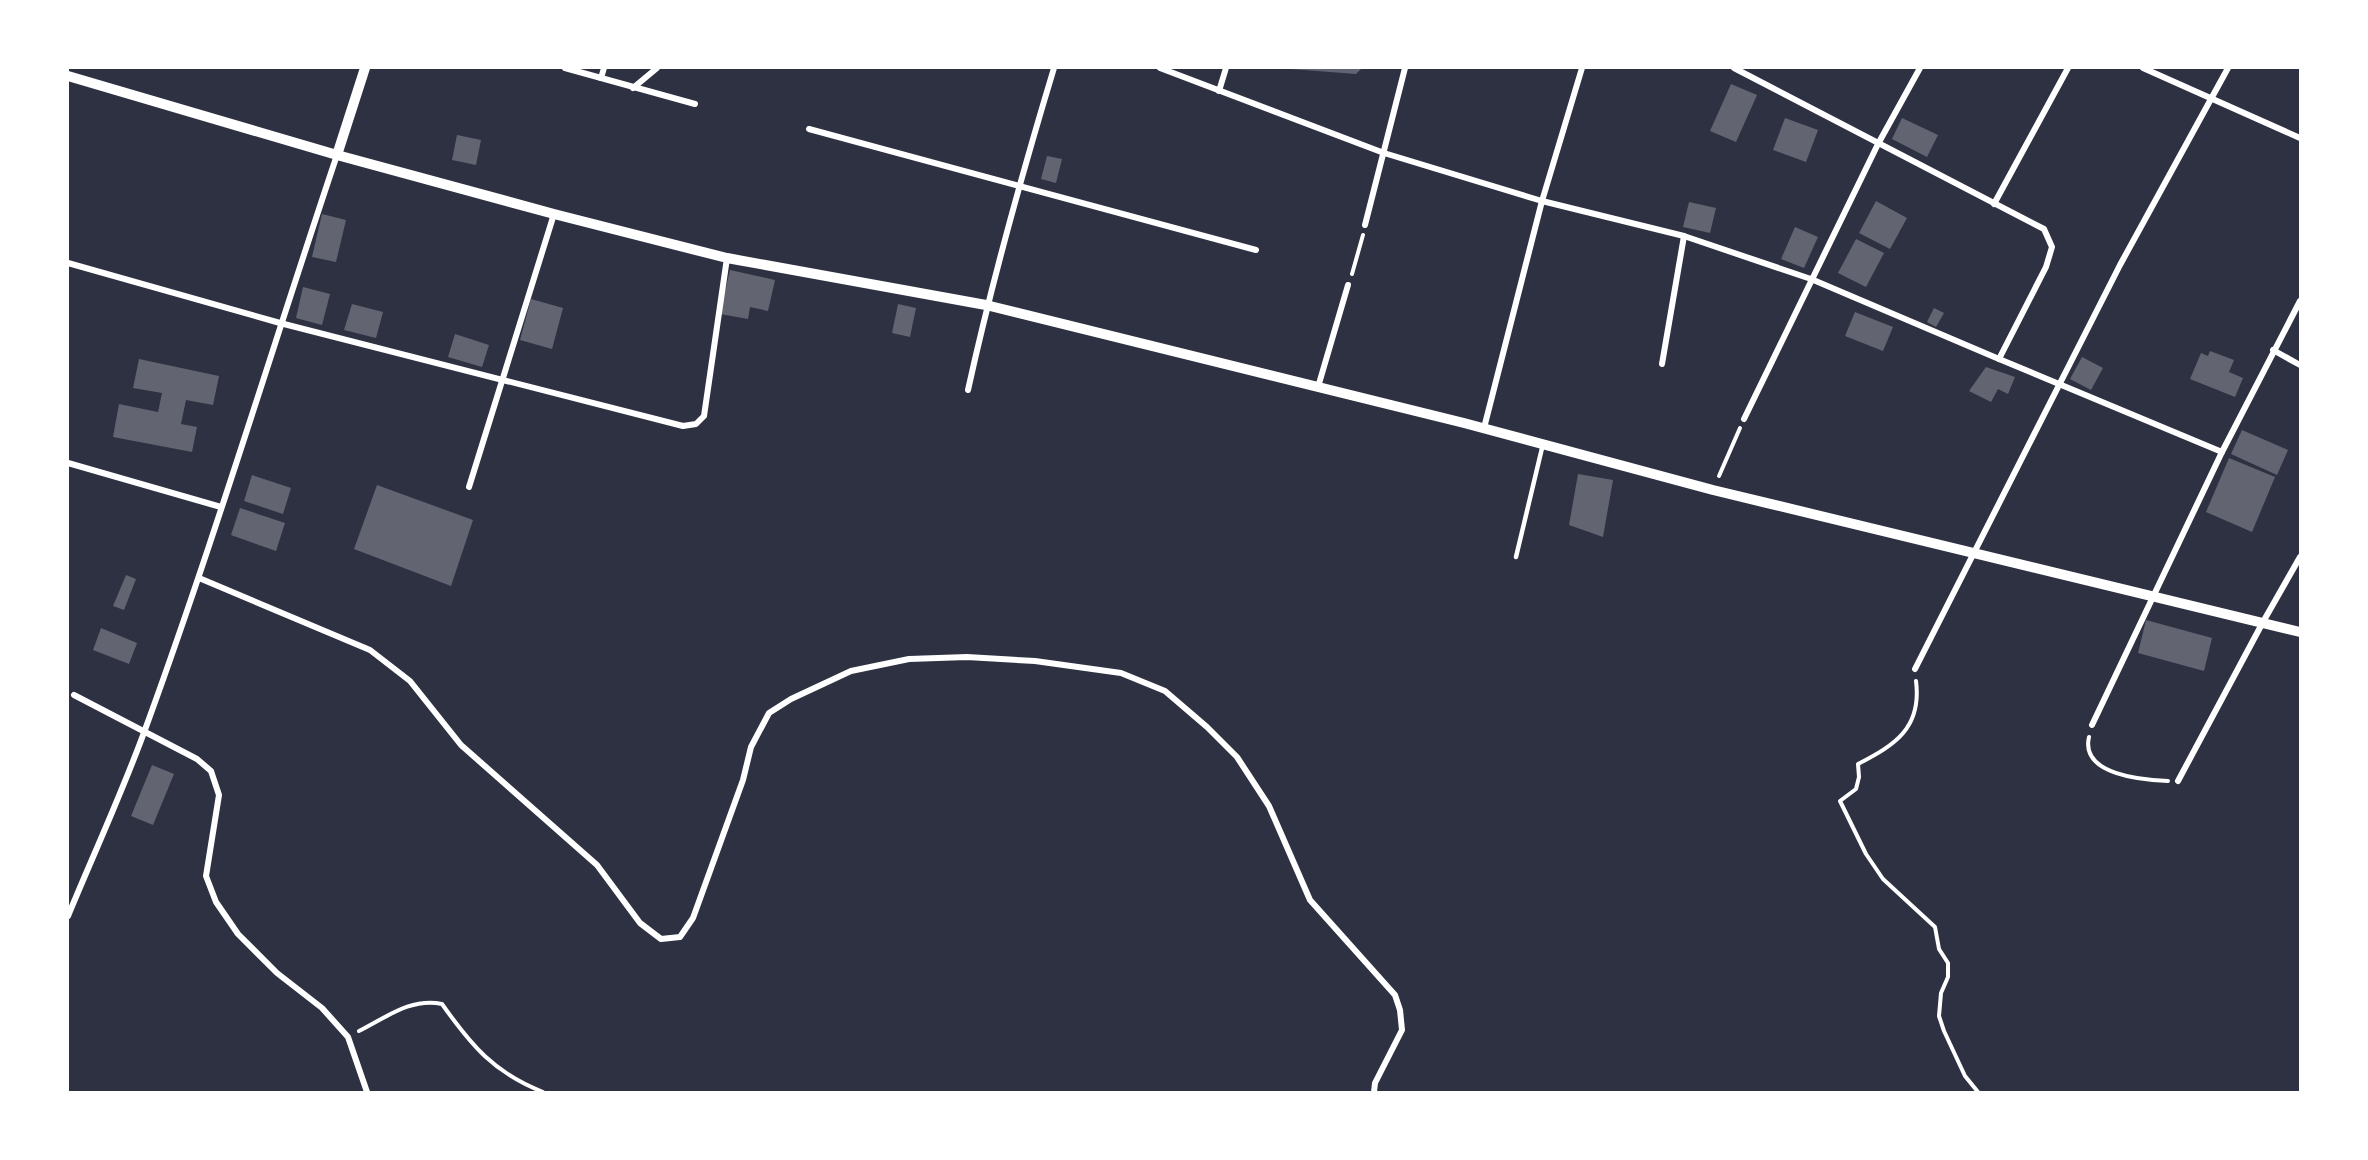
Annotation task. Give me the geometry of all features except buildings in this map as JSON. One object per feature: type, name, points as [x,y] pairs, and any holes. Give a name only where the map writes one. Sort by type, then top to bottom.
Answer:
[{"type":"street","points":[[69,68],[68,74],[337,155],[727,258],[986,305],[1484,428],[1713,490],[2301,632]]},
{"type":"street","points":[[68,916],[145,730],[199,578],[280,323],[365,68]]},
{"type":"street","points":[[565,68],[695,104]]},
{"type":"street","points":[[601,78],[604,68]]},
{"type":"street","points":[[633,88],[657,68]]},
{"type":"street","points":[[968,390],[986,305],[1018,185],[1054,68]]},
{"type":"street","points":[[1160,68],[1384,153],[1542,201],[1684,236],[1811,279],[2222,452]]},
{"type":"street","points":[[1219,91],[1226,68]]},
{"type":"street","points":[[1365,225],[1405,68]]},
{"type":"street","points":[[1484,428],[1542,201],[1582,68]]},
{"type":"street","points":[[1734,68],[2044,229],[2052,247],[2046,267],[1999,359]]},
{"type":"street","points":[[1744,419],[1878,144],[1920,68]]},
{"type":"street","points":[[1994,204],[2068,68]]},
{"type":"street","points":[[2143,68],[2301,138]]},
{"type":"street","points":[[1915,669],[2120,265],[2228,68]]},
{"type":"street","points":[[809,129],[1257,250]]},
{"type":"street","points":[[469,487],[554,214]]},
{"type":"street","points":[[1662,363],[1684,236]]},
{"type":"street","points":[[68,263],[280,323],[683,426],[696,424],[704,416],[727,258]]},
{"type":"street","points":[[1318,387],[1348,285]]},
{"type":"street","points":[[2092,724],[2222,452],[2273,350],[2301,301]]},
{"type":"street","points":[[2273,350],[2301,365]]},
{"type":"street","points":[[68,463],[221,507]]},
{"type":"street","points":[[2178,781],[2301,556]]},
{"type":"street","points":[[199,578],[370,650],[410,681],[461,745],[597,865],[640,923],[661,939],[680,937],[693,918],[743,780],[751,747],[769,713],[791,699],[851,671],[909,659],[944,658],[1035,661],[1121,673],[1165,691],[1207,727],[1237,758],[1269,806],[1310,900],[1395,995],[1400,1010],[1402,1030],[1375,1083],[1374,1092]]},
{"type":"street","points":[[74,695],[145,730],[197,759],[211,771],[219,795],[206,876],[216,902],[238,934],[277,973],[322,1008],[348,1037],[367,1092]]},
{"type":"lane","points":[[1516,557],[1543,444]]},
{"type":"path","points":[[1348,285],[1365,225]]},
{"type":"path","points":[[1713,490],[1744,419]]},
{"type":"path","points":[[1915,669],[1918,696],[1913,720],[1901,736],[1858,764],[1859,777],[1856,789],[1840,801],[1866,854],[1883,879],[1935,927],[1940,949],[1948,963],[1948,977],[1941,993],[1940,1016],[1944,1031],[1965,1076],[1978,1092]]},
{"type":"path","points":[[2092,724],[2088,742],[2092,758],[2109,771],[2148,781],[2178,781]]},
{"type":"path","points":[[348,1037],[411,1004],[430,1001],[442,1004],[466,1038],[492,1064],[543,1092]]}]
